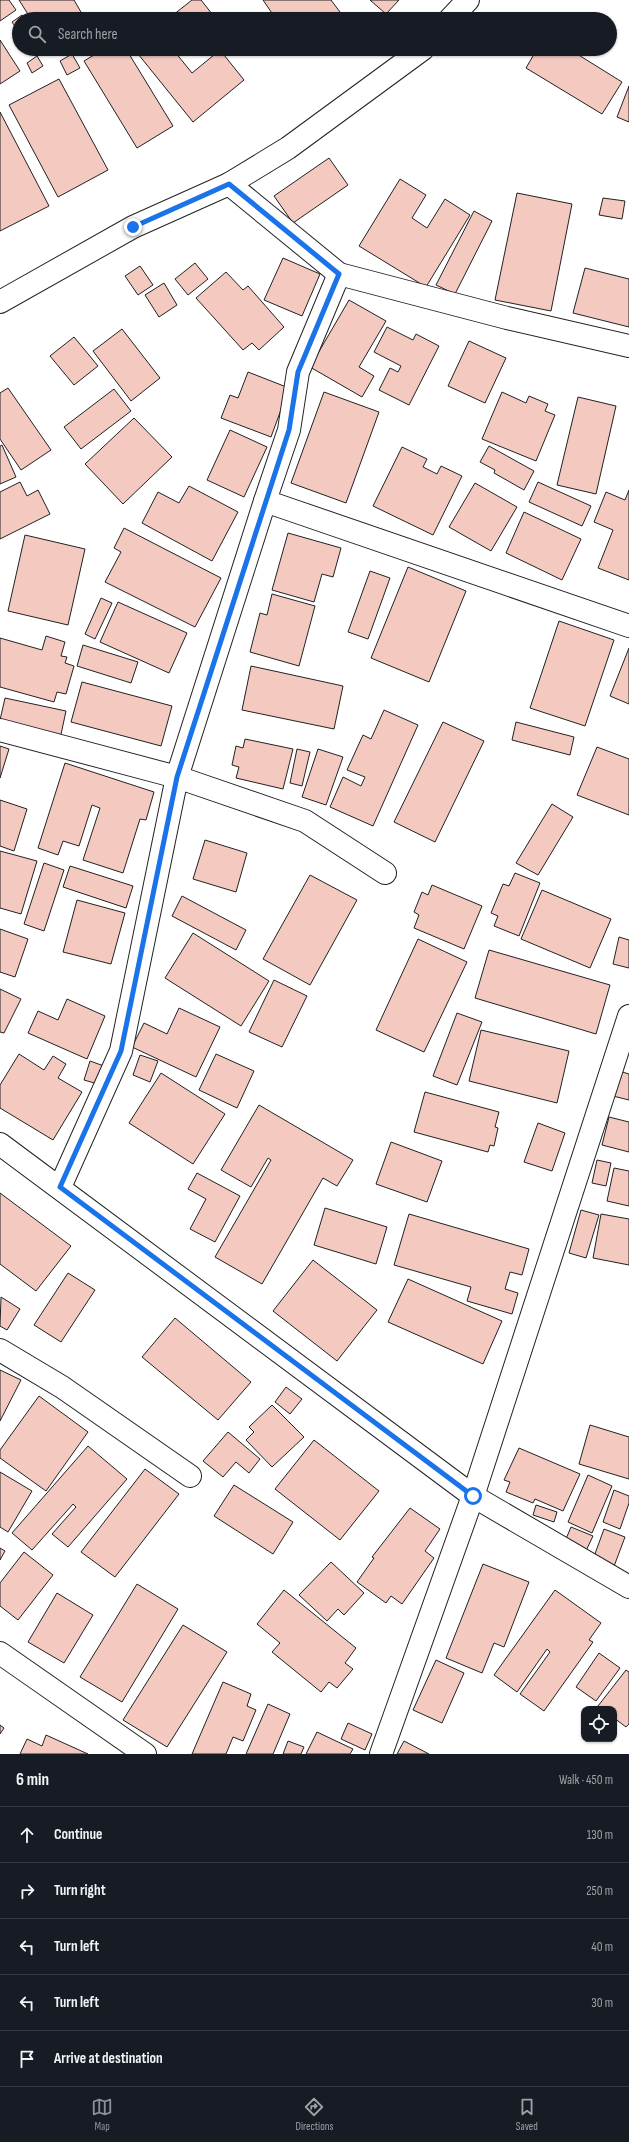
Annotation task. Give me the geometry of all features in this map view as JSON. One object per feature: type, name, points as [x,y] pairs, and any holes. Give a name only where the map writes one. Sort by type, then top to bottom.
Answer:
[{"type":"street","points":[[457,12],[468,0]]},
{"type":"street","points":[[0,302],[133,227],[229,184],[288,148],[413,56]]},
{"type":"street","points":[[229,184],[339,274],[507,318],[629,346]]},
{"type":"street","points":[[60,1187],[121,1051],[177,777],[289,430],[298,372],[339,274]]},
{"type":"street","points":[[265,501],[629,626]]},
{"type":"street","points":[[0,730],[177,777],[304,821],[385,873]]},
{"type":"street","points":[[381,1754],[473,1496],[629,1016]]},
{"type":"street","points":[[0,1144],[60,1187],[473,1496],[629,1588]]},
{"type":"street","points":[[0,1350],[62,1387],[190,1476]]},
{"type":"street","points":[[0,1653],[145,1754]]},
{"type":"building","points":[[0,0],[9,0],[16,10],[0,21]]},
{"type":"building","points":[[19,0],[74,0],[81,12],[27,12]]},
{"type":"building","points":[[192,0],[201,0],[210,12],[177,12]]},
{"type":"building","points":[[263,0],[331,0],[340,12],[271,12]]},
{"type":"building","points":[[370,0],[399,0],[388,12],[384,12]]},
{"type":"building","points":[[0,40],[20,71],[0,84]]},
{"type":"building","points":[[37,56],[43,66],[32,73],[27,63]]},
{"type":"building","points":[[69,56],[73,56],[80,68],[67,75],[60,61]]},
{"type":"building","points":[[92,56],[130,56],[173,126],[137,148],[84,61]]},
{"type":"building","points":[[140,56],[178,56],[192,73],[213,56],[225,56],[244,80],[193,122]]},
{"type":"building","points":[[533,56],[580,56],[622,82],[602,114],[526,68]]},
{"type":"building","points":[[59,79],[108,170],[58,197],[9,105]]},
{"type":"building","points":[[629,86],[629,122],[617,117]]},
{"type":"building","points":[[0,112],[49,206],[0,231]]},
{"type":"building","points":[[329,158],[348,185],[293,223],[274,196]]},
{"type":"building","points":[[400,179],[426,195],[412,218],[427,228],[445,199],[470,215],[426,287],[359,246]]},
{"type":"building","points":[[517,193],[572,204],[551,311],[495,300]]},
{"type":"building","points":[[603,198],[625,201],[622,219],[599,215]]},
{"type":"building","points":[[474,211],[492,221],[455,294],[436,285]]},
{"type":"building","points":[[283,258],[320,274],[302,316],[264,300]]},
{"type":"building","points":[[195,263],[208,279],[188,295],[175,279]]},
{"type":"building","points":[[140,266],[153,285],[138,295],[125,276]]},
{"type":"building","points":[[585,268],[629,279],[629,327],[573,313]]},
{"type":"building","points":[[226,272],[243,290],[248,286],[284,327],[259,350],[252,343],[243,350],[196,298]]},
{"type":"building","points":[[164,283],[177,305],[159,317],[145,295]]},
{"type":"building","points":[[349,300],[386,321],[359,367],[374,376],[362,397],[310,367]]},
{"type":"building","points":[[387,327],[413,340],[416,334],[439,346],[409,405],[379,390],[390,368],[398,372],[401,366],[374,352]]},
{"type":"building","points":[[122,329],[160,378],[131,401],[93,351]]},
{"type":"building","points":[[74,337],[98,366],[74,385],[50,356]]},
{"type":"building","points":[[469,341],[506,358],[485,403],[448,386]]},
{"type":"building","points":[[248,372],[289,388],[271,437],[221,418],[230,395],[238,398]]},
{"type":"building","points":[[8,388],[51,450],[21,470],[0,439],[0,393]]},
{"type":"building","points":[[114,389],[131,411],[81,449],[64,427]]},
{"type":"building","points":[[324,392],[379,412],[346,503],[291,483]]},
{"type":"building","points":[[502,392],[526,403],[529,396],[548,404],[545,411],[555,415],[536,461],[482,439]]},
{"type":"building","points":[[578,397],[616,406],[596,494],[557,485]]},
{"type":"building","points":[[134,418],[172,457],[123,504],[85,464]]},
{"type":"building","points":[[230,430],[267,447],[244,497],[207,480]]},
{"type":"building","points":[[2,445],[16,477],[0,484],[0,446]]},
{"type":"building","points":[[489,446],[534,471],[524,490],[494,473],[495,470],[480,462]]},
{"type":"building","points":[[402,447],[427,459],[423,467],[437,474],[441,466],[462,476],[433,535],[373,506]]},
{"type":"building","points":[[20,482],[27,496],[38,490],[50,514],[0,539],[0,492]]},
{"type":"building","points":[[538,482],[591,506],[582,526],[529,502]]},
{"type":"building","points":[[475,483],[517,507],[491,551],[449,527]]},
{"type":"building","points":[[189,486],[238,512],[212,561],[142,523],[158,492],[179,503]]},
{"type":"building","points":[[629,490],[629,580],[598,568],[613,530],[594,522],[606,492],[625,500]]},
{"type":"building","points":[[524,512],[581,539],[562,580],[506,553]]},
{"type":"building","points":[[124,528],[221,578],[195,627],[105,582],[121,552],[114,548]]},
{"type":"building","points":[[288,533],[341,548],[333,577],[322,574],[314,602],[272,590]]},
{"type":"building","points":[[25,535],[85,549],[68,625],[8,611]]},
{"type":"building","points":[[408,567],[466,591],[429,682],[371,658]]},
{"type":"building","points":[[370,571],[390,578],[368,639],[348,632]]},
{"type":"building","points":[[272,594],[315,606],[299,666],[250,652],[260,613],[267,615]]},
{"type":"building","points":[[101,598],[112,603],[95,639],[85,634]]},
{"type":"building","points":[[118,602],[187,633],[169,673],[100,642]]},
{"type":"building","points":[[559,621],[614,640],[585,726],[530,708]]},
{"type":"building","points":[[46,636],[65,642],[61,656],[67,657],[65,663],[74,666],[66,694],[57,692],[54,702],[0,687],[0,638],[42,650]]},
{"type":"building","points":[[83,645],[138,662],[131,683],[77,666]]},
{"type":"building","points":[[629,648],[629,704],[610,696]]},
{"type":"building","points":[[251,666],[343,686],[334,729],[242,710]]},
{"type":"building","points":[[82,682],[172,706],[161,746],[71,722]]},
{"type":"building","points":[[5,698],[66,711],[60,739],[0,720]]},
{"type":"building","points":[[384,710],[418,725],[373,826],[330,807],[343,777],[361,786],[365,777],[347,770],[363,735],[371,739]]},
{"type":"building","points":[[443,722],[484,741],[435,842],[394,822]]},
{"type":"building","points":[[516,722],[574,737],[570,755],[512,740]]},
{"type":"building","points":[[245,739],[293,749],[283,789],[236,778],[239,767],[232,765],[236,746],[243,748]]},
{"type":"building","points":[[0,746],[9,749],[0,778]]},
{"type":"building","points":[[597,747],[629,759],[629,815],[577,795]]},
{"type":"building","points":[[297,749],[310,752],[302,786],[290,783]]},
{"type":"building","points":[[318,749],[343,757],[326,805],[302,797]]},
{"type":"building","points":[[65,763],[154,792],[146,820],[140,819],[123,873],[83,860],[100,808],[92,805],[79,846],[63,841],[58,855],[38,848]]},
{"type":"building","points":[[0,800],[27,809],[14,851],[0,846]]},
{"type":"building","points":[[552,804],[573,817],[538,875],[516,863]]},
{"type":"building","points":[[205,840],[247,853],[236,892],[193,879]]},
{"type":"building","points":[[0,851],[37,861],[21,914],[0,908]]},
{"type":"building","points":[[44,863],[64,870],[44,931],[24,924]]},
{"type":"building","points":[[70,866],[133,886],[126,908],[63,887]]},
{"type":"building","points":[[515,873],[540,883],[519,936],[494,926],[498,916],[491,913],[503,884],[509,886]]},
{"type":"building","points":[[310,875],[357,900],[310,985],[263,959]]},
{"type":"building","points":[[432,885],[482,906],[464,949],[414,928],[419,915],[414,912],[422,892],[428,895]]},
{"type":"building","points":[[542,890],[611,919],[590,968],[521,939]]},
{"type":"building","points":[[182,896],[246,930],[236,950],[172,916]]},
{"type":"building","points":[[77,900],[125,913],[111,964],[63,952]]},
{"type":"building","points":[[0,929],[28,939],[15,977],[0,972]]},
{"type":"building","points":[[193,933],[269,981],[241,1026],[165,978]]},
{"type":"building","points":[[619,937],[629,940],[629,968],[613,964]]},
{"type":"building","points":[[418,939],[467,962],[424,1052],[376,1030]]},
{"type":"building","points":[[489,950],[610,985],[596,1034],[475,998]]},
{"type":"building","points":[[274,980],[307,996],[282,1047],[249,1032]]},
{"type":"building","points":[[0,989],[21,999],[4,1033],[0,1032]]},
{"type":"building","points":[[67,999],[105,1016],[87,1059],[28,1033],[38,1011],[58,1020]]},
{"type":"building","points":[[179,1008],[220,1027],[196,1077],[132,1047],[144,1023],[167,1034]]},
{"type":"building","points":[[457,1013],[482,1022],[457,1085],[433,1076]]},
{"type":"building","points":[[481,1030],[569,1051],[557,1103],[469,1081]]},
{"type":"building","points":[[19,1054],[44,1070],[53,1056],[66,1064],[58,1078],[82,1092],[53,1140],[0,1108],[0,1085]]},
{"type":"building","points":[[216,1054],[254,1071],[237,1108],[199,1090]]},
{"type":"building","points":[[140,1055],[158,1061],[150,1082],[133,1075]]},
{"type":"building","points":[[90,1061],[104,1066],[98,1084],[84,1080]]},
{"type":"building","points":[[619,1071],[629,1074],[629,1100],[613,1096]]},
{"type":"building","points":[[161,1073],[225,1114],[193,1164],[129,1123]]},
{"type":"building","points":[[425,1092],[499,1112],[495,1127],[498,1128],[494,1146],[490,1145],[488,1152],[414,1132]]},
{"type":"building","points":[[259,1105],[353,1160],[337,1186],[323,1178],[262,1284],[215,1257],[271,1160],[268,1158],[251,1187],[221,1170]]},
{"type":"building","points":[[609,1117],[629,1122],[629,1152],[602,1145]]},
{"type":"building","points":[[538,1123],[565,1133],[552,1171],[524,1162]]},
{"type":"building","points":[[391,1142],[442,1161],[427,1202],[376,1184]]},
{"type":"building","points":[[597,1160],[611,1163],[606,1186],[592,1183]]},
{"type":"building","points":[[614,1168],[629,1171],[629,1206],[607,1201]]},
{"type":"building","points":[[197,1173],[240,1196],[215,1242],[190,1229],[206,1199],[188,1189]]},
{"type":"building","points":[[0,1193],[71,1246],[36,1291],[0,1264]]},
{"type":"building","points":[[325,1208],[387,1227],[376,1264],[314,1245]]},
{"type":"building","points":[[581,1210],[599,1215],[586,1258],[569,1253]]},
{"type":"building","points":[[409,1214],[529,1249],[522,1275],[510,1272],[505,1289],[518,1293],[512,1314],[467,1301],[471,1287],[394,1265]]},
{"type":"building","points":[[601,1214],[629,1219],[629,1265],[593,1258]]},
{"type":"building","points":[[313,1260],[377,1310],[337,1361],[273,1311]]},
{"type":"building","points":[[68,1273],[95,1290],[61,1342],[34,1325]]},
{"type":"building","points":[[408,1279],[502,1321],[483,1364],[388,1322]]},
{"type":"building","points":[[1,1297],[20,1309],[7,1330],[0,1326]]},
{"type":"building","points":[[175,1318],[251,1382],[218,1420],[142,1357]]},
{"type":"building","points":[[0,1370],[21,1380],[0,1421]]},
{"type":"building","points":[[286,1387],[302,1399],[290,1414],[275,1402]]},
{"type":"building","points":[[39,1396],[88,1432],[46,1491],[0,1458],[0,1450]]},
{"type":"building","points":[[272,1405],[304,1437],[272,1467],[246,1440],[254,1432],[249,1427]]},
{"type":"building","points":[[590,1425],[629,1437],[629,1479],[579,1464]]},
{"type":"building","points":[[228,1432],[260,1459],[249,1473],[236,1462],[223,1477],[203,1461]]},
{"type":"building","points":[[314,1440],[379,1491],[340,1540],[275,1489]]},
{"type":"building","points":[[88,1446],[127,1479],[68,1547],[52,1534],[76,1507],[73,1504],[32,1550],[12,1533]]},
{"type":"building","points":[[519,1448],[580,1474],[563,1511],[535,1499],[533,1503],[506,1492],[510,1482],[504,1480]]},
{"type":"building","points":[[145,1469],[179,1494],[115,1577],[81,1552]]},
{"type":"building","points":[[0,1472],[32,1491],[8,1532],[0,1527]]},
{"type":"building","points":[[588,1475],[612,1486],[592,1533],[568,1522]]},
{"type":"building","points":[[234,1485],[293,1522],[273,1554],[214,1516]]},
{"type":"building","points":[[614,1490],[629,1496],[629,1503],[620,1529],[603,1522]]},
{"type":"building","points":[[536,1505],[557,1512],[554,1522],[533,1515]]},
{"type":"building","points":[[410,1508],[440,1529],[425,1551],[434,1558],[402,1604],[391,1596],[386,1603],[357,1582],[374,1558],[372,1557]]},
{"type":"building","points":[[571,1527],[593,1536],[584,1555],[563,1546]]},
{"type":"building","points":[[604,1529],[625,1537],[613,1569],[592,1562]]},
{"type":"building","points":[[0,1548],[5,1551],[0,1560]]},
{"type":"building","points":[[24,1552],[53,1575],[18,1620],[0,1606],[0,1583]]},
{"type":"building","points":[[331,1562],[364,1593],[344,1615],[338,1609],[327,1621],[299,1595]]},
{"type":"building","points":[[483,1564],[529,1582],[504,1647],[494,1643],[482,1673],[446,1658]]},
{"type":"building","points":[[137,1584],[178,1609],[122,1702],[80,1677]]},
{"type":"building","points":[[284,1590],[356,1648],[345,1663],[353,1669],[337,1688],[329,1682],[321,1692],[272,1652],[280,1643],[257,1624]]},
{"type":"building","points":[[555,1590],[601,1623],[589,1640],[593,1642],[544,1711],[520,1694],[550,1652],[547,1649],[517,1692],[494,1675]]},
{"type":"building","points":[[57,1593],[93,1615],[64,1663],[28,1642]]},
{"type":"building","points":[[183,1625],[227,1652],[167,1747],[123,1720]]},
{"type":"building","points":[[599,1653],[620,1668],[596,1701],[576,1687]]},
{"type":"building","points":[[436,1660],[464,1673],[442,1723],[413,1710]]},
{"type":"building","points":[[626,1670],[629,1672],[629,1724],[626,1727],[617,1720],[617,1706],[598,1706]]},
{"type":"building","points":[[223,1682],[251,1694],[247,1706],[256,1710],[243,1741],[233,1737],[226,1754],[192,1754]]},
{"type":"building","points":[[268,1704],[290,1714],[273,1754],[246,1754]]},
{"type":"building","points":[[348,1723],[372,1734],[365,1750],[341,1739]]},
{"type":"building","points":[[0,1725],[4,1728],[0,1734]]},
{"type":"building","points":[[317,1732],[353,1749],[350,1754],[306,1754]]},
{"type":"building","points":[[46,1735],[88,1754],[20,1754],[27,1739],[42,1746]]},
{"type":"building","points":[[288,1741],[304,1747],[301,1754],[283,1754]]},
{"type":"building","points":[[404,1741],[429,1754],[397,1754]]},
{"type":"route","points":[[133,227],[229,184],[339,274],[298,372],[289,430],[177,777],[121,1051],[60,1187],[473,1496]]}]
